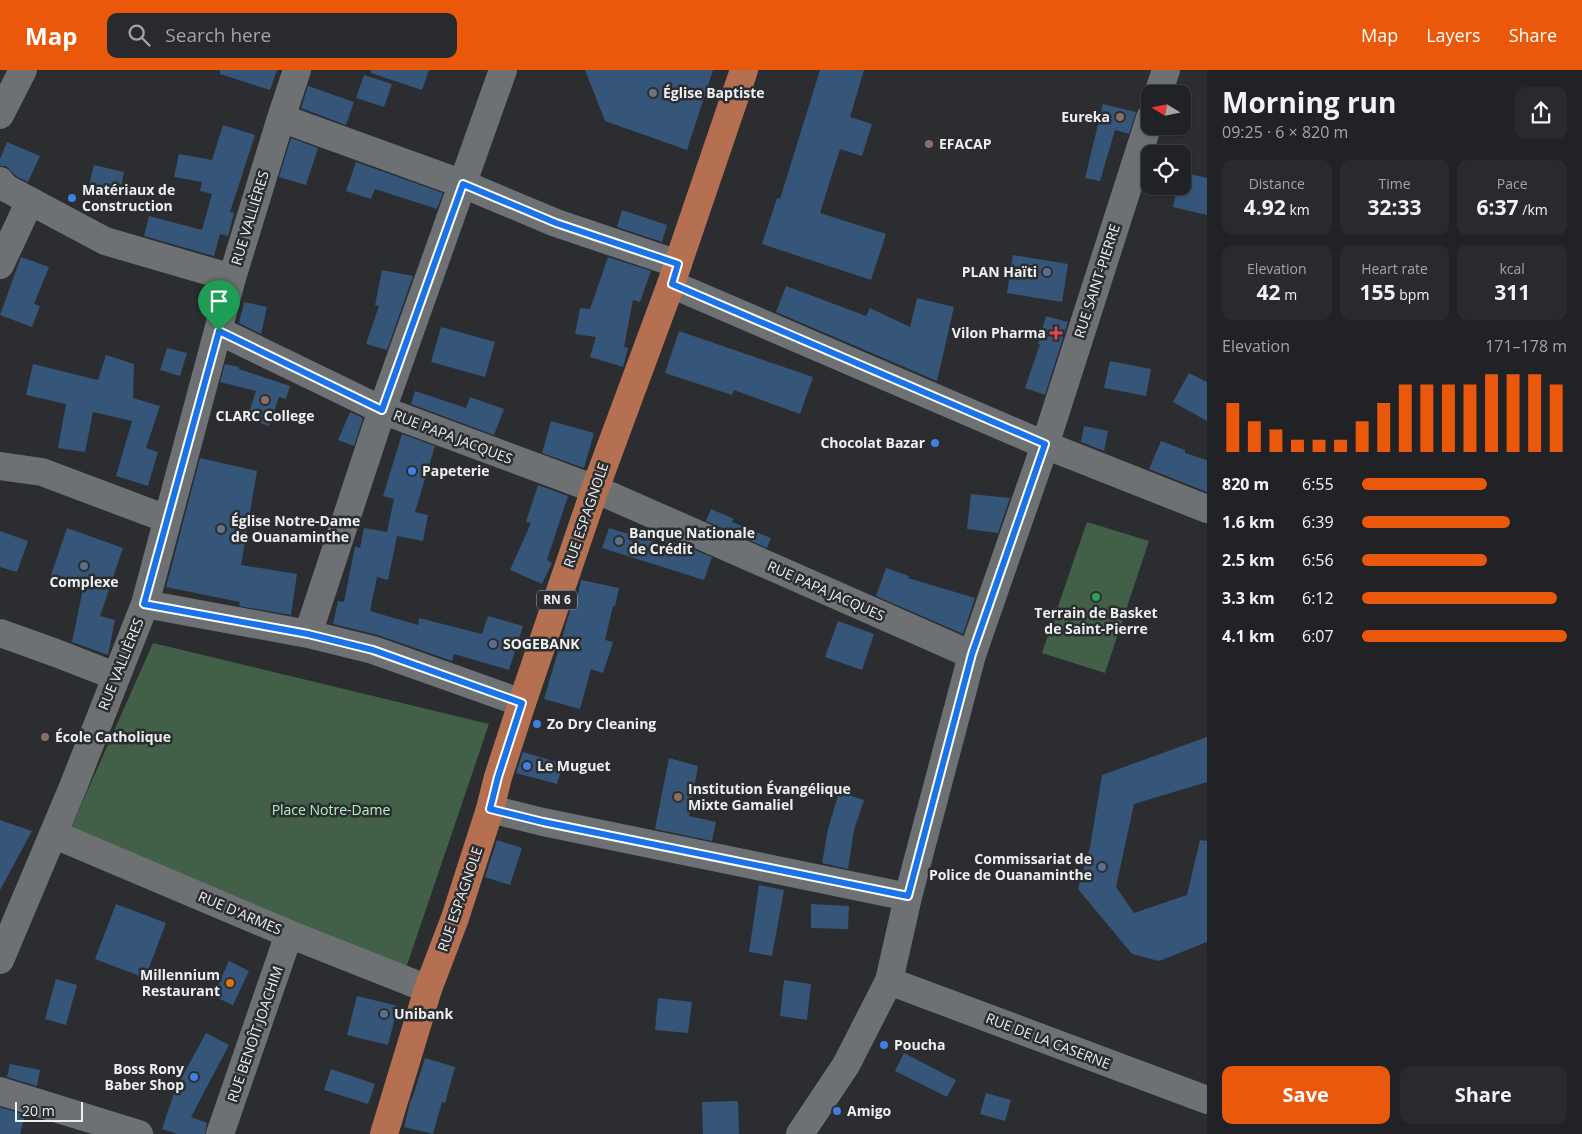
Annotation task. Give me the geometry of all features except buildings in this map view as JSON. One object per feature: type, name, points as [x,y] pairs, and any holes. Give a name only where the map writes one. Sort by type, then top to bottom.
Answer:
[{"type":"main road","name":"RUE ESPAGNOLE","points":[[384,1134],[428,989],[454,918],[506,813],[498,777],[522,703],[610,496],[675,274],[744,70]]},
{"type":"street","points":[[0,115],[23,70]]},
{"type":"street","name":"RUE VALLIÈRES","points":[[0,960],[9,915],[53,834],[144,604],[232,278],[297,70]]},
{"type":"street","points":[[308,634],[382,410],[503,70]]},
{"type":"street","points":[[1161,85],[1166,70]]},
{"type":"street","points":[[281,118],[463,184],[556,223],[675,274],[1045,444],[1207,509]]},
{"type":"street","name":"RUE SAINT-PIERRE","points":[[800,1134],[846,1064],[890,982],[908,896],[972,654],[1045,444],[1145,135]]},
{"type":"street","points":[[0,181],[6,188],[105,241],[232,278]]},
{"type":"street","points":[[0,264],[30,201]]},
{"type":"street","name":"RUE PAPA JACQUES","points":[[219,331],[382,410],[610,496],[972,654]]},
{"type":"street","points":[[0,466],[42,472],[167,520]]},
{"type":"street","points":[[144,604],[308,634],[373,650],[522,703]]},
{"type":"street","points":[[0,633],[115,676]]},
{"type":"street","points":[[506,813],[908,896]]},
{"type":"street","name":"RUE D'ARMES","points":[[53,834],[290,934],[428,989]]},
{"type":"street","name":"RUE BENOÎT JOACHIM","points":[[220,1134],[290,934]]},
{"type":"street","name":"RUE DE LA CASERNE","points":[[890,982],[1207,1100]]},
{"type":"street","points":[[0,1091],[82,1126],[139,1134]]},
{"type":"green space","name":"Terrain de Basket de Saint-Pierre","points":[[1087,522],[1149,541],[1105,673],[1042,653]]},
{"type":"green space","name":"Place Notre-Dame","points":[[153,643],[489,724],[404,974],[70,830]]},
{"type":"place","name":"Église Baptiste","points":[[653,93]]},
{"type":"place","name":"Eureka","points":[[1120,117]]},
{"type":"place","name":"EFACAP","points":[[929,144]]},
{"type":"place","name":"Matériaux de Construction","points":[[72,198]]},
{"type":"place","name":"PLAN Haïti","points":[[1047,272]]},
{"type":"place","name":"Vilon Pharma","points":[[1056,333]]},
{"type":"place","name":"CLARC College","points":[[265,400]]},
{"type":"place","name":"Chocolat Bazar","points":[[935,443]]},
{"type":"place","name":"Papeterie","points":[[412,471]]},
{"type":"place","name":"Église Notre-Dame de Ouanaminthe","points":[[221,529]]},
{"type":"place","name":"Banque Nationale de Crédit","points":[[619,541]]},
{"type":"place","name":"Complexe","points":[[84,566]]},
{"type":"place","name":"Terrain de Basket de Saint-Pierre","points":[[1096,597]]},
{"type":"place","name":"SOGEBANK","points":[[493,644]]},
{"type":"place","name":"Zo Dry Cleaning","points":[[537,724]]},
{"type":"place","name":"École Catholique","points":[[45,737]]},
{"type":"place","name":"Le Muguet","points":[[527,766]]},
{"type":"place","name":"Institution Évangélique Mixte Gamaliel","points":[[678,797]]},
{"type":"place","name":"Commissariat de Police de Ouanaminthe","points":[[1102,867]]},
{"type":"place","name":"Millennium Restaurant","points":[[230,983]]},
{"type":"place","name":"Unibank","points":[[384,1014]]},
{"type":"place","name":"Poucha","points":[[884,1045]]},
{"type":"place","name":"Boss Rony Baber Shop","points":[[194,1077]]},
{"type":"place","name":"Amigo","points":[[837,1111]]},
{"type":"route","points":[[463,184],[556,223],[678,264],[672,284],[1045,444],[972,654],[908,896],[543,822],[490,809],[498,777],[522,703],[373,650],[308,634],[144,604],[219,331],[382,410],[463,184]]}]
